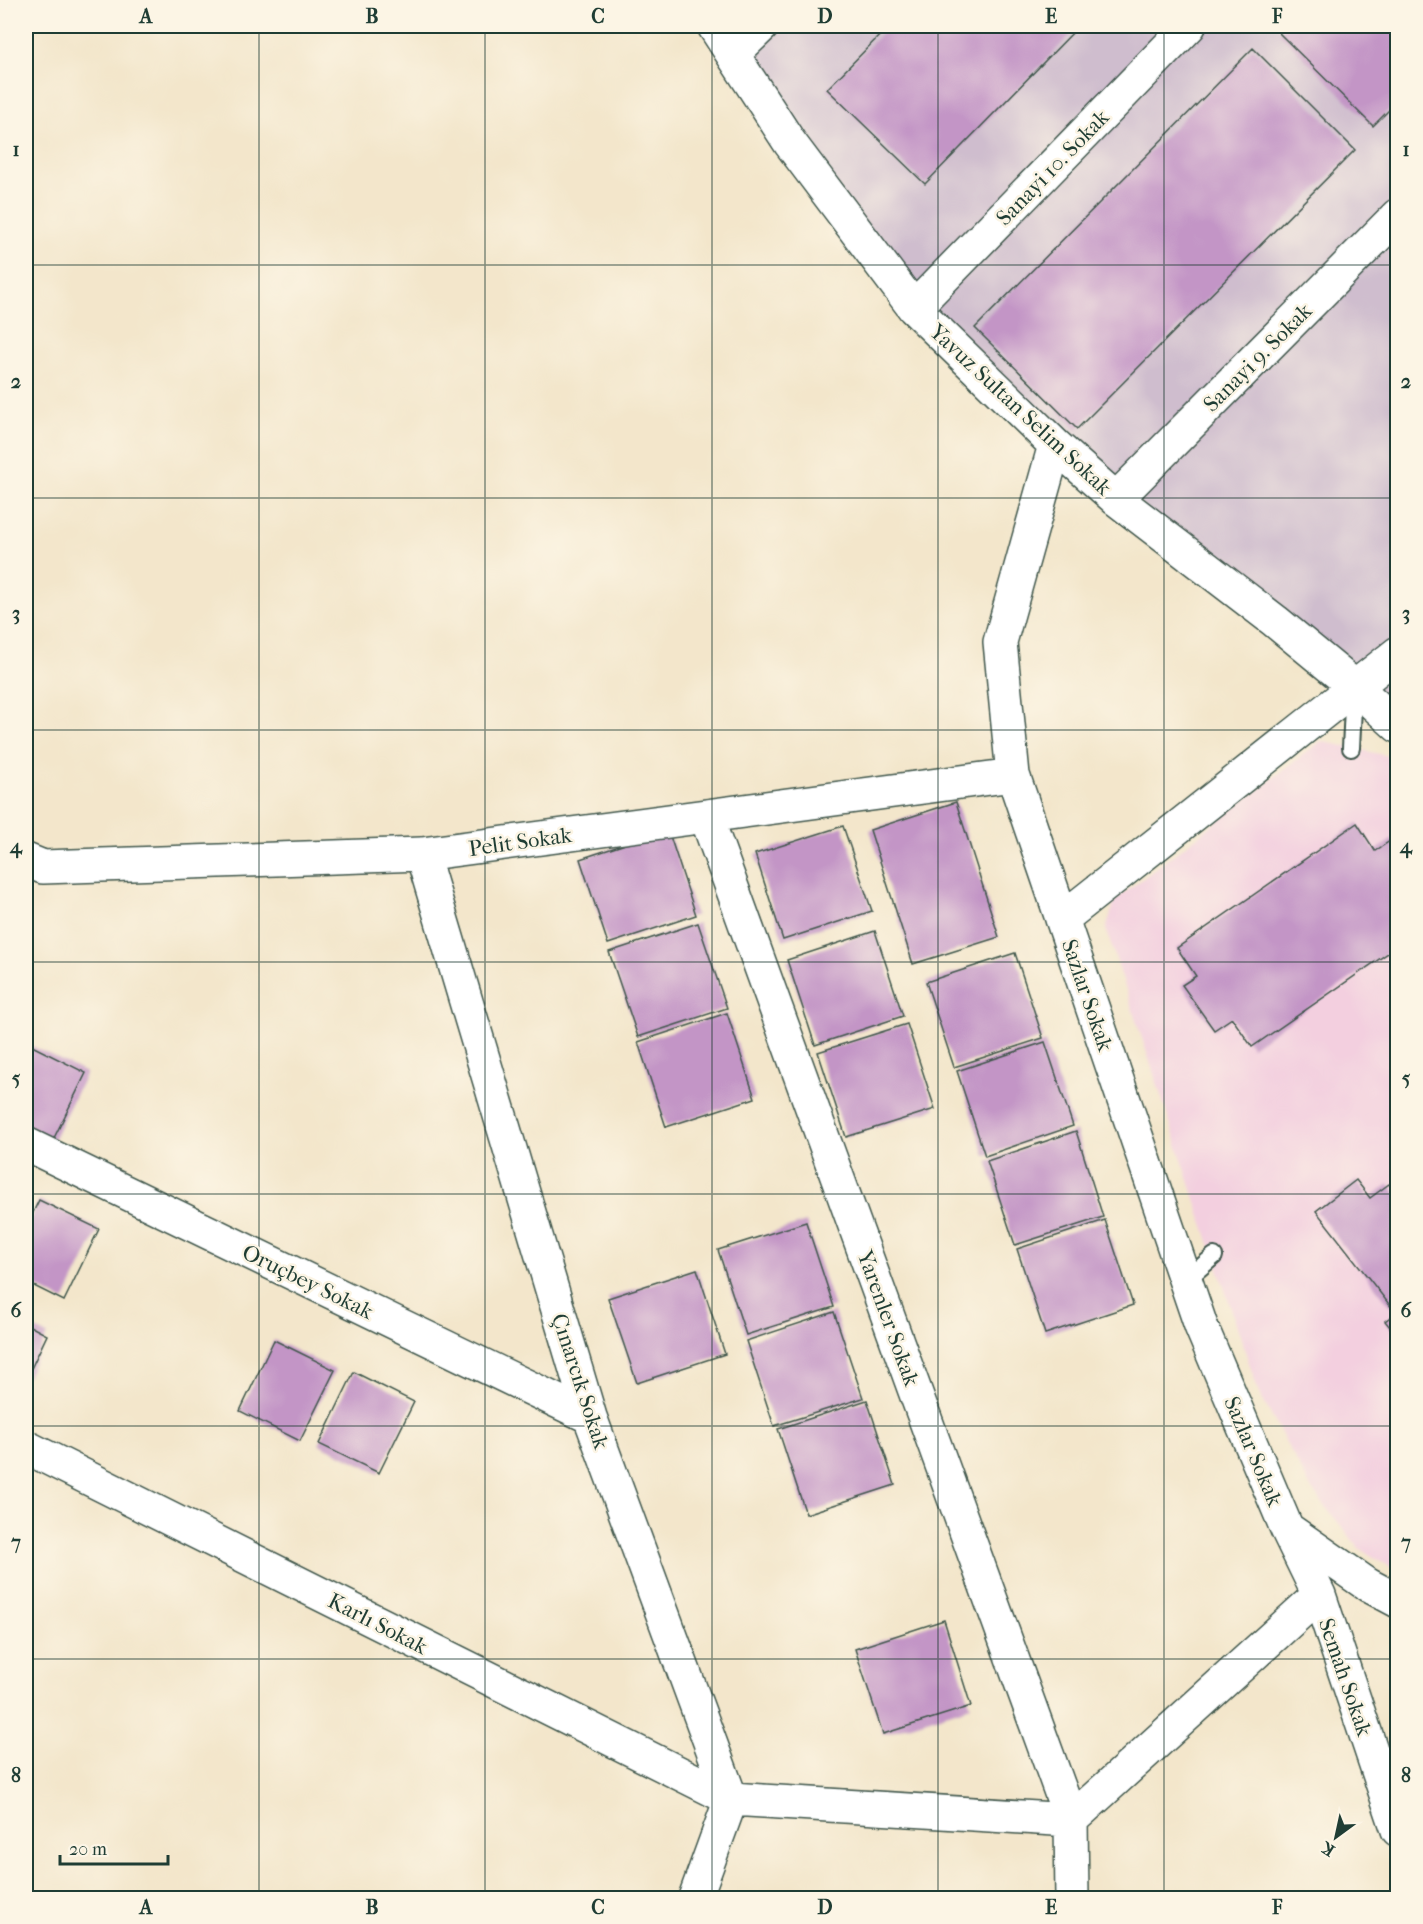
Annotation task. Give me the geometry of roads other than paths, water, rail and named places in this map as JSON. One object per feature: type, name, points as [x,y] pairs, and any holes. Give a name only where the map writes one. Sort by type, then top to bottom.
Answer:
[{"type":"street","name":"Yavuz Sultan Selim Sokak","points":[[714,26],[790,143],[914,308],[1055,445],[1116,500],[1275,621],[1354,686],[1398,726]]},
{"type":"street","points":[[732,54],[762,26]]},
{"type":"street","name":"Sanayi 10. Sokak","points":[[914,308],[1189,26]]},
{"type":"street","name":"Sanayi 9. Sokak","points":[[1116,500],[1398,215]]},
{"type":"street","name":"Sazlar Sokak","points":[[1055,445],[1000,642],[1013,775],[1201,1326],[1287,1528]]},
{"type":"street","points":[[1062,919],[1398,653]]},
{"type":"street","name":"Pelit Sokak","points":[[26,860],[43,867],[422,854],[1013,775]]},
{"type":"street","name":"Yarenler Sokak","points":[[706,816],[1071,1820],[1072,1899]]},
{"type":"street","name":"Çınarcık Sokak","points":[[422,854],[590,1417],[731,1799]]},
{"type":"street","name":"Oruçbey Sokak","points":[[26,1144],[590,1417]]},
{"type":"street","name":"Karlı Sokak","points":[[26,1447],[731,1799]]},
{"type":"street","points":[[1287,1528],[1368,1585],[1398,1601]]},
{"type":"street","name":"Semah Sokak","points":[[1287,1528],[1319,1595],[1398,1830]]},
{"type":"street","points":[[695,1899],[731,1799],[1071,1820],[1319,1595]]},
{"type":"lane","points":[[1351,748],[1354,686]]},
{"type":"lane","points":[[1186,1281],[1214,1257]]}]
